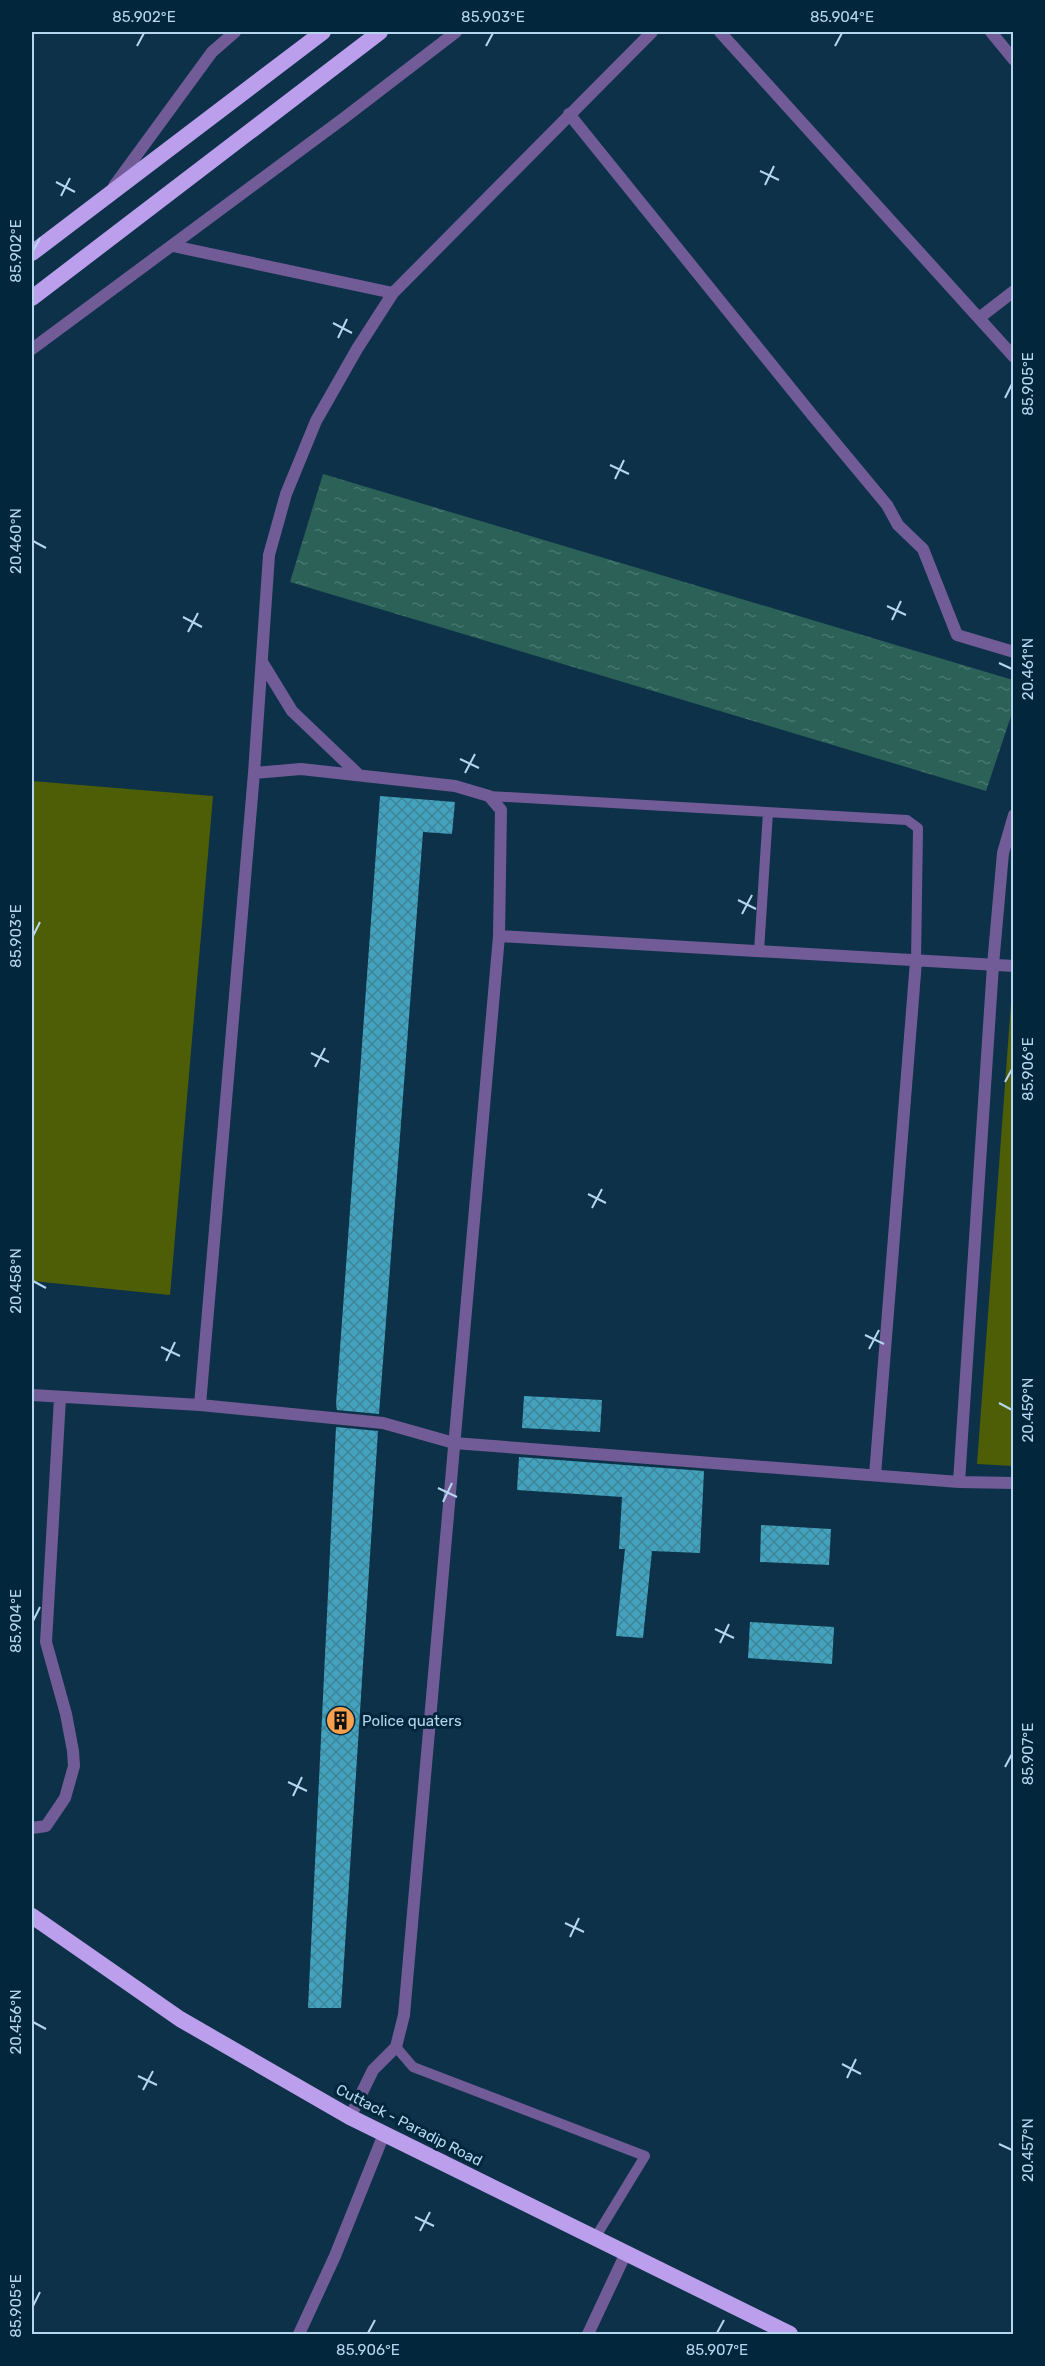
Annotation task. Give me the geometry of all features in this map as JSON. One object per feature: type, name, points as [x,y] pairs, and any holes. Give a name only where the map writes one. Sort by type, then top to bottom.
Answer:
[{"type":"highway","points":[[32,253],[323,32]]},
{"type":"highway","points":[[32,298],[380,32]]},
{"type":"highway","name":"Cuttack - Paradip Road","points":[[32,1916],[180,2019],[350,2117],[789,2334]]},
{"type":"street","points":[[108,194],[212,52],[235,32]]},
{"type":"street","points":[[32,349],[173,246],[456,32]]},
{"type":"street","points":[[200,1405],[254,773],[269,555],[286,494],[316,421],[357,349],[393,293],[652,32]]},
{"type":"street","points":[[720,32],[1014,357]]},
{"type":"street","points":[[991,32],[1014,60]]},
{"type":"street","points":[[569,114],[887,505],[898,525],[923,549],[957,635],[1014,652]]},
{"type":"street","points":[[32,243],[82,214]]},
{"type":"street","points":[[173,246],[393,293]]},
{"type":"street","points":[[979,318],[1014,291]]},
{"type":"street","points":[[262,662],[292,711],[358,774]]},
{"type":"street","points":[[254,773],[301,769],[455,786],[489,796],[501,810],[499,936],[404,2014],[396,2047],[374,2070],[350,2117]]},
{"type":"street","points":[[959,1482],[993,965],[1003,853],[1014,815]]},
{"type":"street","points":[[499,936],[1014,966]]},
{"type":"street","points":[[876,1475],[916,961]]},
{"type":"street","points":[[32,1395],[200,1405],[383,1423],[454,1443],[959,1482],[1014,1483]]},
{"type":"street","points":[[32,1828],[46,1826],[65,1798],[74,1766],[66,1714],[46,1642],[60,1398]]},
{"type":"street","points":[[299,2334],[335,2256],[384,2134]]},
{"type":"street","points":[[588,2334],[626,2253]]},
{"type":"lane","points":[[489,796],[907,820],[918,828],[916,961]]},
{"type":"lane","points":[[759,951],[768,812]]},
{"type":"lane","points":[[396,2047],[413,2067],[645,2156],[595,2238]]},
{"type":"green space","points":[[32,781],[213,796],[170,1295],[32,1281]]},
{"type":"green space","points":[[1013,976],[1014,1466],[977,1464]]},
{"type":"water","points":[[323,474],[1013,680],[1013,710],[986,791],[290,582]]},
{"type":"building","points":[[380,796],[455,802],[452,834],[423,832],[379,1414],[337,1410],[336,1404]]},
{"type":"building","points":[[524,1396],[602,1400],[600,1432],[522,1428]]},
{"type":"building","name":"Police quaters","points":[[336,1427],[378,1431],[341,2008],[308,2008]]},
{"type":"building","points":[[519,1457],[704,1471],[700,1553],[652,1551],[643,1638],[616,1636],[625,1549],[619,1549],[622,1497],[517,1490]]},
{"type":"building","points":[[761,1525],[831,1529],[829,1565],[760,1562]]},
{"type":"building","points":[[750,1622],[834,1627],[832,1664],[748,1658]]},
{"type":"place","name":"Police quaters","points":[[341,1721]]}]
